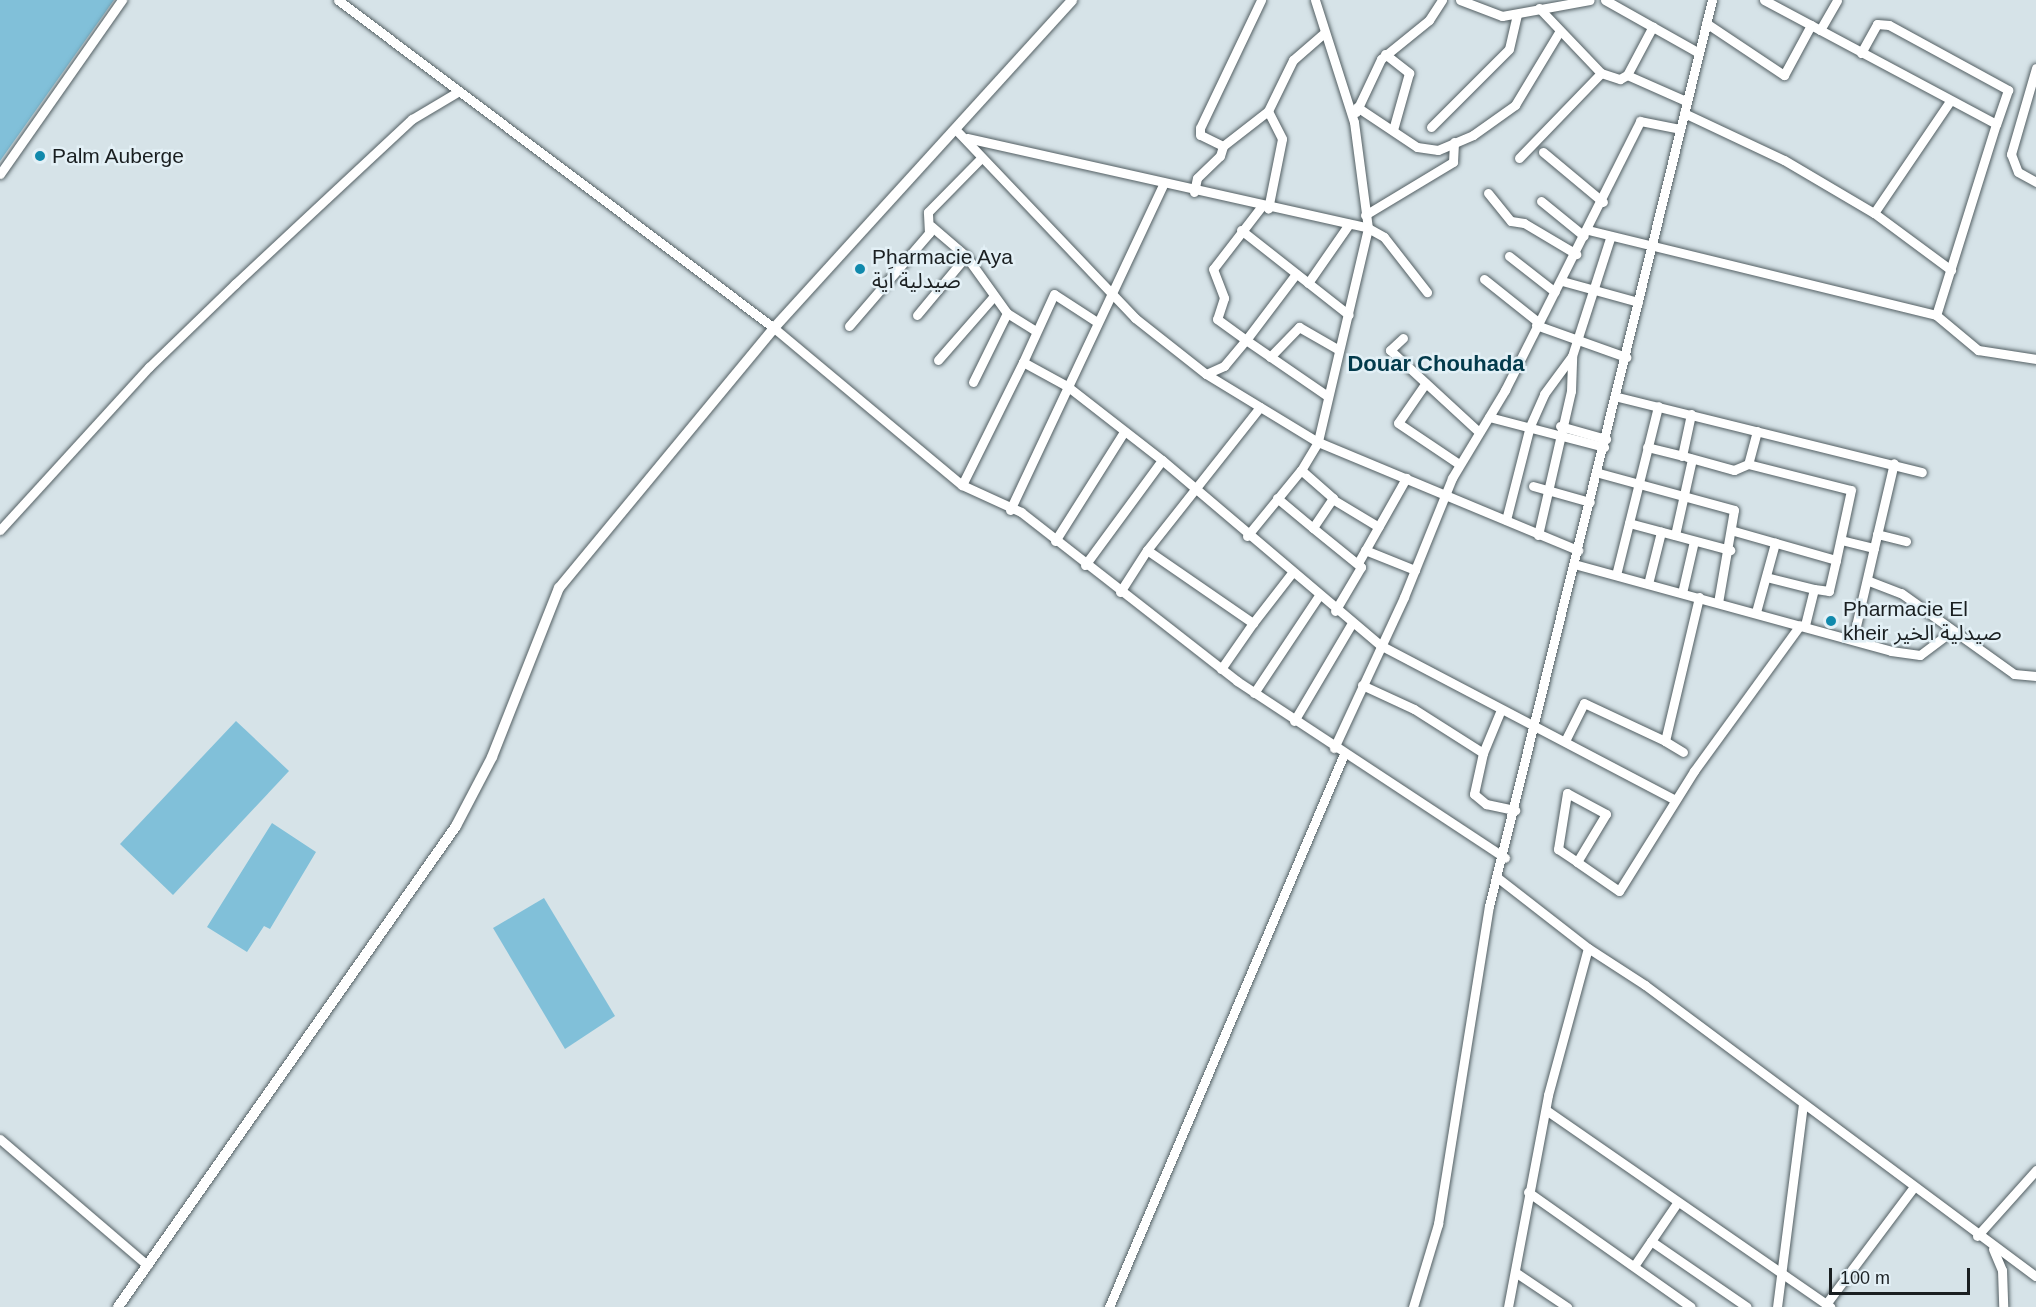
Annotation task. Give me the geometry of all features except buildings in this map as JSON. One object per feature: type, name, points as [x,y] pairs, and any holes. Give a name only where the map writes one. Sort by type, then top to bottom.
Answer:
[{"type":"street","points":[[0,174],[122,0]]},
{"type":"street","points":[[338,0],[456,93],[774,328],[962,485],[1010,510],[1021,512],[1085,565],[1254,693],[1334,748],[1504,858]]},
{"type":"street","points":[[118,1307],[456,826],[492,757],[555,594],[774,328],[962,135],[1072,0]]},
{"type":"street","points":[[1223,146],[1200,135],[1200,128],[1261,0]]},
{"type":"street","points":[[1247,536],[1301,470],[1318,442],[1326,395],[1349,315],[1368,228],[1354,122],[1315,0]]},
{"type":"street","points":[[1354,122],[1357,106],[1385,54],[1429,20],[1442,0]]},
{"type":"street","points":[[1460,0],[1489,15],[1517,14],[1590,0]]},
{"type":"street","points":[[1605,0],[1699,53]]},
{"type":"street","points":[[1413,1307],[1438,1224],[1498,878],[1533,728],[1618,397],[1638,302],[1712,0]]},
{"type":"street","points":[[1764,0],[1996,124]]},
{"type":"street","points":[[1820,30],[1837,0]]},
{"type":"street","points":[[1539,9],[1601,73],[1627,75],[1686,100]]},
{"type":"street","points":[[1431,127],[1509,49],[1517,14]]},
{"type":"street","points":[[1706,23],[1784,75],[1811,25]]},
{"type":"street","points":[[1861,53],[1877,24],[1889,25],[2008,90],[1936,315]]},
{"type":"street","points":[[1627,75],[1653,26]]},
{"type":"street","points":[[1357,106],[1427,151],[1454,142],[1515,105],[1559,32]]},
{"type":"street","points":[[1194,192],[1197,178],[1220,156],[1223,146],[1268,111],[1293,60],[1324,33]]},
{"type":"street","points":[[1385,54],[1409,73],[1393,130]]},
{"type":"street","points":[[2036,68],[2011,154],[2018,172],[2036,182]]},
{"type":"street","points":[[1519,158],[1601,73]]},
{"type":"street","points":[[0,530],[209,309],[412,119],[456,93]]},
{"type":"street","points":[[1874,213],[1950,101]]},
{"type":"street","points":[[1268,111],[1282,139],[1265,208],[1241,230],[1213,273],[1224,298],[1217,319],[1326,395]]},
{"type":"street","points":[[1683,113],[1759,147],[1874,213],[1951,270]]},
{"type":"street","points":[[1334,748],[1415,570],[1459,464],[1489,417],[1562,281],[1642,120],[1680,129]]},
{"type":"street","points":[[962,135],[981,158],[1148,331],[1206,374],[1318,442],[1578,550]]},
{"type":"street","points":[[962,135],[1164,182],[1194,192],[1368,228],[1383,237],[1427,292]]},
{"type":"street","points":[[1365,215],[1453,162],[1454,142]]},
{"type":"street","points":[[1543,152],[1603,202]]},
{"type":"street","points":[[981,158],[928,212],[931,226],[966,256],[1007,313],[1036,331]]},
{"type":"street","points":[[1010,510],[1164,182]]},
{"type":"street","points":[[1488,194],[1511,221],[1524,223],[1576,254]]},
{"type":"street","points":[[1541,201],[1586,233],[1936,315],[1978,350],[2036,359]]},
{"type":"street","points":[[1308,283],[1349,224]]},
{"type":"street","points":[[849,326],[931,226]]},
{"type":"street","points":[[1241,230],[1349,315]]},
{"type":"street","points":[[1538,535],[1546,491],[1571,391],[1572,356],[1610,238]]},
{"type":"street","points":[[917,315],[966,256]]},
{"type":"street","points":[[1509,256],[1555,292]]},
{"type":"street","points":[[1206,374],[1227,364],[1296,274]]},
{"type":"street","points":[[1484,279],[1537,324],[1576,343],[1626,357]]},
{"type":"street","points":[[1562,281],[1638,302]]},
{"type":"street","points":[[962,485],[1056,293],[1097,322]]},
{"type":"street","points":[[938,360],[994,296]]},
{"type":"street","points":[[973,382],[1007,313]]},
{"type":"street","points":[[1270,357],[1299,327],[1339,350]]},
{"type":"street","points":[[1403,338],[1390,350],[1479,432]]},
{"type":"street","points":[[1506,520],[1530,426],[1544,394],[1572,356]]},
{"type":"street","points":[[1023,362],[1067,386],[1162,460],[1318,597],[1380,645],[1500,712],[1533,728],[1566,740],[1675,800]]},
{"type":"street","points":[[1425,384],[1398,423],[1459,464]]},
{"type":"street","points":[[1618,397],[1894,463],[1922,472]]},
{"type":"street","points":[[1616,575],[1658,406]]},
{"type":"street","points":[[1120,592],[1147,550],[1260,407]]},
{"type":"street","points":[[1682,456],[1691,414]]},
{"type":"street","points":[[1489,417],[1560,430],[1605,443]]},
{"type":"street","points":[[1748,464],[1757,430]]},
{"type":"street","points":[[1055,541],[1124,432]]},
{"type":"street","points":[[1647,447],[1734,470],[1748,464],[1850,489],[1829,591],[1814,590],[1766,578]]},
{"type":"street","points":[[1675,536],[1692,459]]},
{"type":"street","points":[[1085,565],[1162,460]]},
{"type":"street","points":[[1853,639],[1869,581],[1874,548],[1894,463]]},
{"type":"street","points":[[1301,470],[1334,500],[1378,527]]},
{"type":"street","points":[[1599,473],[1734,510],[1734,531],[1718,603]]},
{"type":"street","points":[[1358,563],[1406,478]]},
{"type":"street","points":[[1533,486],[1590,502]]},
{"type":"street","points":[[1277,498],[1358,563],[1361,573],[1335,611]]},
{"type":"street","points":[[1313,528],[1334,500]]},
{"type":"street","points":[[1629,523],[1730,550]]},
{"type":"street","points":[[1734,531],[1836,560]]},
{"type":"street","points":[[1648,584],[1661,532]]},
{"type":"street","points":[[1877,534],[1906,541]]},
{"type":"street","points":[[1841,540],[1874,548]]},
{"type":"street","points":[[1682,593],[1694,541]]},
{"type":"street","points":[[1756,612],[1775,543]]},
{"type":"street","points":[[1147,550],[1253,623]]},
{"type":"street","points":[[1365,550],[1415,570]]},
{"type":"street","points":[[1574,564],[1920,655],[1950,632]]},
{"type":"street","points":[[1221,669],[1291,574]]},
{"type":"street","points":[[1869,581],[1902,593],[1950,632],[2014,674],[2036,676]]},
{"type":"street","points":[[1577,862],[1606,814],[1567,794],[1558,849],[1619,891],[1675,800],[1802,625],[1814,590]]},
{"type":"street","points":[[1254,693],[1318,597]]},
{"type":"street","points":[[1665,741],[1699,597]]},
{"type":"street","points":[[1294,721],[1352,623]]},
{"type":"street","points":[[1362,685],[1414,709],[1483,753]]},
{"type":"street","points":[[1566,740],[1584,702],[1683,752]]},
{"type":"street","points":[[1500,712],[1483,753],[1474,794],[1486,804],[1515,810]]},
{"type":"street","points":[[1109,1307],[1344,754]]},
{"type":"street","points":[[1498,878],[1588,948],[1803,1105],[1992,1248],[2036,1276]]},
{"type":"street","points":[[1509,1307],[1528,1192],[1546,1110],[1588,948]]},
{"type":"street","points":[[1777,1307],[1803,1105]]},
{"type":"street","points":[[1546,1110],[1677,1203],[1828,1305],[1913,1188]]},
{"type":"street","points":[[0,1139],[145,1268]]},
{"type":"street","points":[[1977,1236],[2036,1170]]},
{"type":"street","points":[[1528,1192],[1691,1307]]},
{"type":"street","points":[[1634,1266],[1677,1203]]},
{"type":"street","points":[[1651,1241],[1747,1307]]},
{"type":"street","points":[[1992,1248],[2005,1304]]},
{"type":"street","points":[[1515,1272],[1567,1307]]},
{"type":"shaded area","points":[[0,0],[114,0],[0,161]]},
{"type":"shaded area","points":[[236,721],[289,771],[173,895],[120,844]]},
{"type":"shaded area","points":[[272,823],[316,852],[270,929],[264,926],[247,952],[207,927]]},
{"type":"shaded area","points":[[544,898],[615,1016],[565,1049],[493,928]]},
{"type":"place","name":"Palm Auberge","points":[[40,156]]},
{"type":"place","name":"Pharmacie Aya صيدلية اَية","points":[[860,269]]},
{"type":"place","name":"Pharmacie El kheir صيدلية الخير","points":[[1831,621]]},
{"type":"district","name":"Douar Chouhada","points":[[1436,364]]}]
